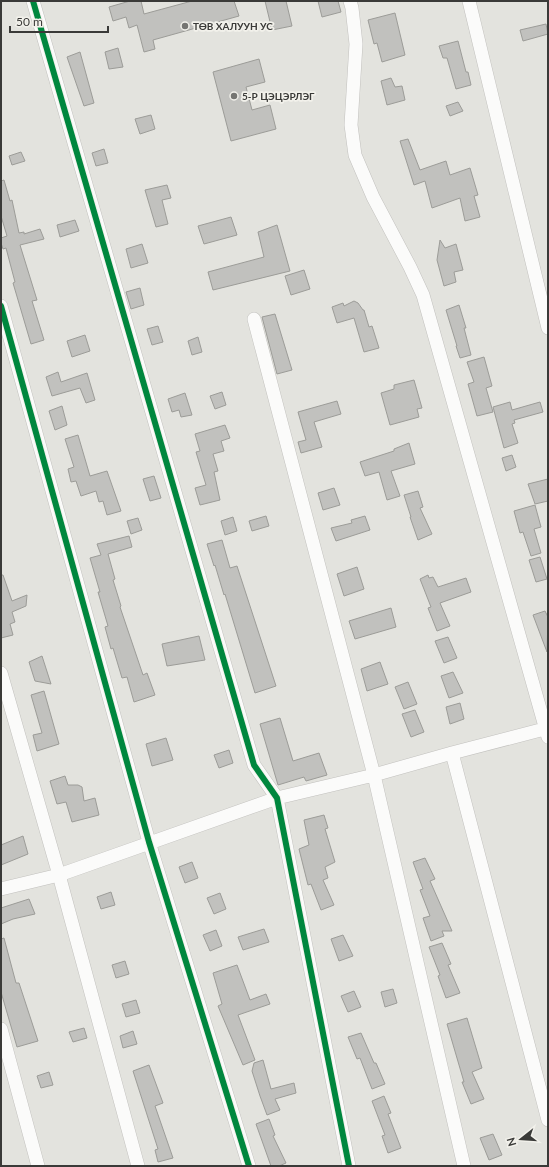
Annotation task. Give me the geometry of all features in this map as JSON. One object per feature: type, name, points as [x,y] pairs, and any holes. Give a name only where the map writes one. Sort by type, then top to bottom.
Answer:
[{"type":"street","points":[[33,1],[254,765],[277,798],[349,1166]]},
{"type":"street","points":[[1,889],[59,875],[277,798],[374,775],[452,753],[547,731],[423,295],[373,197],[355,155],[351,125],[356,44],[350,1]]},
{"type":"street","points":[[469,1],[548,328]]},
{"type":"street","points":[[1,306],[149,842],[249,1166]]},
{"type":"street","points":[[254,319],[374,775],[464,1166]]},
{"type":"street","points":[[1,673],[59,875],[138,1166]]},
{"type":"street","points":[[452,753],[548,1120]]},
{"type":"street","points":[[1,1029],[38,1166]]},
{"type":"building","points":[[130,1],[141,1],[144,14],[192,1],[234,1],[239,16],[153,40],[155,49],[144,52],[137,25],[129,28],[126,17],[113,21],[109,7]]},
{"type":"building","points":[[265,1],[286,1],[292,26],[272,30]]},
{"type":"building","points":[[318,1],[338,1],[341,12],[322,17]]},
{"type":"building","points":[[395,13],[405,55],[382,62],[377,43],[374,44],[368,20]]},
{"type":"building","points":[[546,24],[548,34],[523,41],[520,30]]},
{"type":"building","points":[[458,41],[471,85],[456,89],[447,58],[443,58],[439,46]]},
{"type":"building","points":[[118,48],[123,67],[109,69],[105,52]]},
{"type":"building","points":[[80,52],[94,103],[84,106],[67,57]]},
{"type":"building","name":"5-Р ЦЭЦЭРЛЭГ","points":[[259,59],[265,82],[246,87],[252,110],[270,105],[276,129],[231,141],[213,72]]},
{"type":"building","points":[[391,78],[395,87],[402,86],[405,100],[387,105],[381,81]]},
{"type":"building","points":[[458,102],[463,111],[450,116],[446,106]]},
{"type":"building","points":[[151,115],[155,129],[140,134],[135,119]]},
{"type":"building","points":[[408,139],[420,170],[446,161],[450,175],[470,168],[478,195],[474,196],[480,217],[465,221],[460,198],[432,208],[425,181],[414,185],[400,141]]},
{"type":"building","points":[[104,149],[108,163],[96,166],[92,153]]},
{"type":"building","points":[[21,152],[25,161],[12,165],[9,156]]},
{"type":"building","points":[[4,180],[10,201],[12,200],[19,233],[24,232],[24,234],[40,229],[44,239],[20,245],[37,300],[32,301],[44,340],[31,344],[13,283],[15,282],[6,248],[3,249],[1,243],[1,238],[7,236],[1,216],[1,181]]},
{"type":"building","points":[[167,185],[171,198],[162,200],[168,224],[156,227],[145,190]]},
{"type":"building","points":[[231,217],[237,235],[204,244],[198,226]]},
{"type":"building","points":[[75,220],[79,231],[60,237],[57,225]]},
{"type":"building","points":[[277,225],[290,271],[213,290],[208,272],[264,257],[258,232]]},
{"type":"building","points":[[440,240],[445,248],[456,244],[463,270],[454,272],[456,282],[444,286],[437,260]]},
{"type":"building","points":[[142,244],[148,263],[131,268],[126,249]]},
{"type":"building","points":[[304,270],[310,289],[291,295],[285,276]]},
{"type":"building","points":[[140,288],[144,305],[131,309],[126,292]]},
{"type":"building","points":[[354,301],[364,310],[369,327],[372,326],[379,348],[364,352],[354,318],[337,323],[332,307],[343,303],[344,306]]},
{"type":"building","points":[[459,305],[466,328],[464,328],[471,355],[460,358],[446,310]]},
{"type":"building","points":[[275,314],[292,370],[277,374],[262,317]]},
{"type":"building","points":[[158,326],[163,342],[152,345],[147,329]]},
{"type":"building","points":[[85,335],[90,351],[72,357],[67,341]]},
{"type":"building","points":[[198,337],[202,352],[192,355],[188,341]]},
{"type":"building","points":[[484,357],[492,386],[486,388],[493,412],[477,416],[468,384],[474,382],[467,362]]},
{"type":"building","points":[[58,372],[61,382],[87,373],[95,400],[86,403],[80,388],[52,396],[46,377]]},
{"type":"building","points":[[414,380],[422,408],[417,409],[419,417],[390,425],[381,393],[394,389],[394,385]]},
{"type":"building","points":[[222,392],[226,405],[215,409],[210,396]]},
{"type":"building","points":[[185,393],[192,415],[181,417],[179,410],[172,412],[168,399]]},
{"type":"building","points":[[337,401],[341,414],[314,422],[322,447],[301,453],[298,442],[306,440],[298,412]]},
{"type":"building","points":[[510,402],[512,410],[540,402],[543,412],[514,420],[515,423],[512,424],[518,443],[504,448],[493,407]]},
{"type":"building","points":[[62,406],[67,425],[55,430],[49,411]]},
{"type":"building","points":[[225,425],[230,438],[221,441],[224,451],[213,454],[218,471],[214,472],[220,500],[200,505],[195,488],[206,485],[196,452],[200,451],[195,434]]},
{"type":"building","points":[[78,435],[90,476],[107,471],[121,511],[107,515],[103,501],[99,502],[96,491],[81,496],[76,481],[71,482],[68,469],[74,467],[65,439]]},
{"type":"building","points":[[409,443],[415,464],[391,471],[400,496],[387,500],[379,472],[365,476],[360,462],[394,451],[394,449]]},
{"type":"building","points":[[512,455],[516,467],[506,471],[502,458]]},
{"type":"building","points":[[154,476],[161,498],[150,501],[143,479]]},
{"type":"building","points":[[548,479],[548,501],[535,504],[528,484]]},
{"type":"building","points":[[334,488],[340,505],[323,510],[318,493]]},
{"type":"building","points":[[418,491],[423,507],[420,508],[432,534],[418,540],[404,495]]},
{"type":"building","points":[[535,505],[541,527],[534,529],[541,553],[531,556],[523,532],[520,533],[514,511]]},
{"type":"building","points":[[266,516],[269,526],[252,531],[249,521]]},
{"type":"building","points":[[365,516],[370,530],[336,541],[331,528],[352,523],[351,520]]},
{"type":"building","points":[[233,517],[237,531],[225,535],[221,521]]},
{"type":"building","points":[[138,518],[142,530],[131,534],[127,521]]},
{"type":"building","points":[[129,536],[132,547],[108,554],[115,579],[113,580],[121,606],[120,607],[143,675],[147,673],[155,695],[134,702],[127,677],[122,678],[113,648],[111,649],[105,627],[108,626],[90,558],[101,555],[97,544]]},
{"type":"building","points":[[222,540],[230,568],[237,566],[276,686],[255,693],[225,594],[224,595],[207,544]]},
{"type":"building","points":[[540,557],[547,579],[536,582],[529,560]]},
{"type":"building","points":[[357,567],[364,589],[344,596],[337,574]]},
{"type":"building","points":[[1,575],[3,575],[12,601],[27,595],[26,606],[12,612],[15,622],[10,624],[13,635],[1,638]]},
{"type":"building","points":[[428,575],[429,578],[433,577],[438,587],[466,578],[471,592],[440,603],[450,626],[437,631],[428,608],[431,607],[420,579]]},
{"type":"building","points":[[391,608],[396,627],[355,639],[349,621]]},
{"type":"building","points":[[545,611],[548,617],[547,652],[533,615]]},
{"type":"building","points":[[199,636],[205,660],[167,666],[162,644]]},
{"type":"building","points":[[448,637],[457,658],[444,663],[435,641]]},
{"type":"building","points":[[42,656],[51,684],[35,681],[29,662]]},
{"type":"building","points":[[380,662],[388,684],[367,691],[361,669]]},
{"type":"building","points":[[453,672],[463,693],[449,698],[441,676]]},
{"type":"building","points":[[408,682],[417,704],[404,709],[395,687]]},
{"type":"building","points":[[44,691],[59,744],[37,751],[33,735],[42,733],[31,695]]},
{"type":"building","points":[[460,703],[464,719],[450,724],[446,707]]},
{"type":"building","points":[[415,710],[424,732],[411,737],[402,714]]},
{"type":"building","points":[[280,718],[293,761],[319,753],[327,775],[306,781],[304,777],[278,785],[260,724]]},
{"type":"building","points":[[166,738],[173,760],[152,766],[146,744]]},
{"type":"building","points":[[229,750],[233,763],[219,768],[214,755]]},
{"type":"building","points":[[65,776],[68,785],[78,785],[82,787],[84,801],[95,798],[99,815],[72,822],[66,802],[57,804],[50,781]]},
{"type":"building","points":[[324,815],[328,828],[325,829],[335,862],[325,867],[328,878],[323,880],[334,905],[321,910],[311,884],[308,885],[299,849],[309,845],[304,820]]},
{"type":"building","points":[[23,836],[28,854],[1,865],[1,845]]},
{"type":"building","points":[[425,858],[435,879],[430,881],[452,931],[442,931],[444,936],[431,941],[423,918],[430,916],[420,890],[423,889],[413,862]]},
{"type":"building","points":[[192,862],[198,878],[185,883],[179,867]]},
{"type":"building","points":[[111,892],[115,905],[101,909],[97,897]]},
{"type":"building","points":[[220,893],[226,909],[214,914],[207,898]]},
{"type":"building","points":[[29,899],[35,914],[13,919],[1,924],[1,908]]},
{"type":"building","points":[[264,929],[269,942],[243,950],[238,937]]},
{"type":"building","points":[[216,930],[222,946],[210,951],[203,935]]},
{"type":"building","points":[[343,935],[353,956],[339,961],[331,939]]},
{"type":"building","points":[[4,938],[16,983],[19,983],[38,1041],[17,1047],[1,992],[1,939]]},
{"type":"building","points":[[442,943],[451,964],[448,965],[460,993],[446,998],[438,976],[440,975],[429,947]]},
{"type":"building","points":[[125,961],[129,974],[116,978],[112,965]]},
{"type":"building","points":[[237,965],[250,1000],[266,994],[270,1004],[238,1015],[255,1060],[243,1065],[218,1006],[222,1004],[213,973]]},
{"type":"building","points":[[393,989],[397,1003],[385,1007],[381,992]]},
{"type":"building","points":[[354,991],[361,1007],[348,1012],[341,996]]},
{"type":"building","points":[[136,1000],[140,1013],[126,1017],[122,1004]]},
{"type":"building","points":[[467,1018],[482,1068],[472,1072],[484,1099],[471,1104],[462,1082],[464,1082],[447,1024]]},
{"type":"building","points":[[84,1028],[87,1038],[73,1042],[69,1032]]},
{"type":"building","points":[[133,1031],[137,1044],[123,1048],[120,1036]]},
{"type":"building","points":[[361,1033],[385,1084],[372,1089],[360,1058],[357,1059],[348,1037]]},
{"type":"building","points":[[263,1060],[271,1089],[294,1083],[296,1093],[275,1099],[280,1110],[267,1115],[252,1071],[254,1063]]},
{"type":"building","points":[[149,1065],[163,1103],[155,1106],[173,1158],[158,1162],[155,1150],[158,1149],[133,1071]]},
{"type":"building","points":[[49,1072],[53,1085],[41,1088],[37,1076]]},
{"type":"building","points":[[384,1096],[391,1113],[388,1114],[401,1148],[388,1153],[382,1136],[385,1135],[372,1101]]},
{"type":"building","points":[[269,1119],[275,1135],[273,1136],[286,1163],[279,1166],[271,1166],[256,1124]]},
{"type":"building","points":[[493,1134],[502,1155],[489,1160],[480,1138]]},
{"type":"cycle path","points":[[33,1],[254,765],[277,798],[349,1166]]},
{"type":"cycle path","points":[[1,306],[149,842],[249,1166]]},
{"type":"place","name":"ТӨВ ХАЛУУН УС","points":[[185,26]]},
{"type":"place","name":"5-Р ЦЭЦЭРЛЭГ","points":[[234,96]]}]
